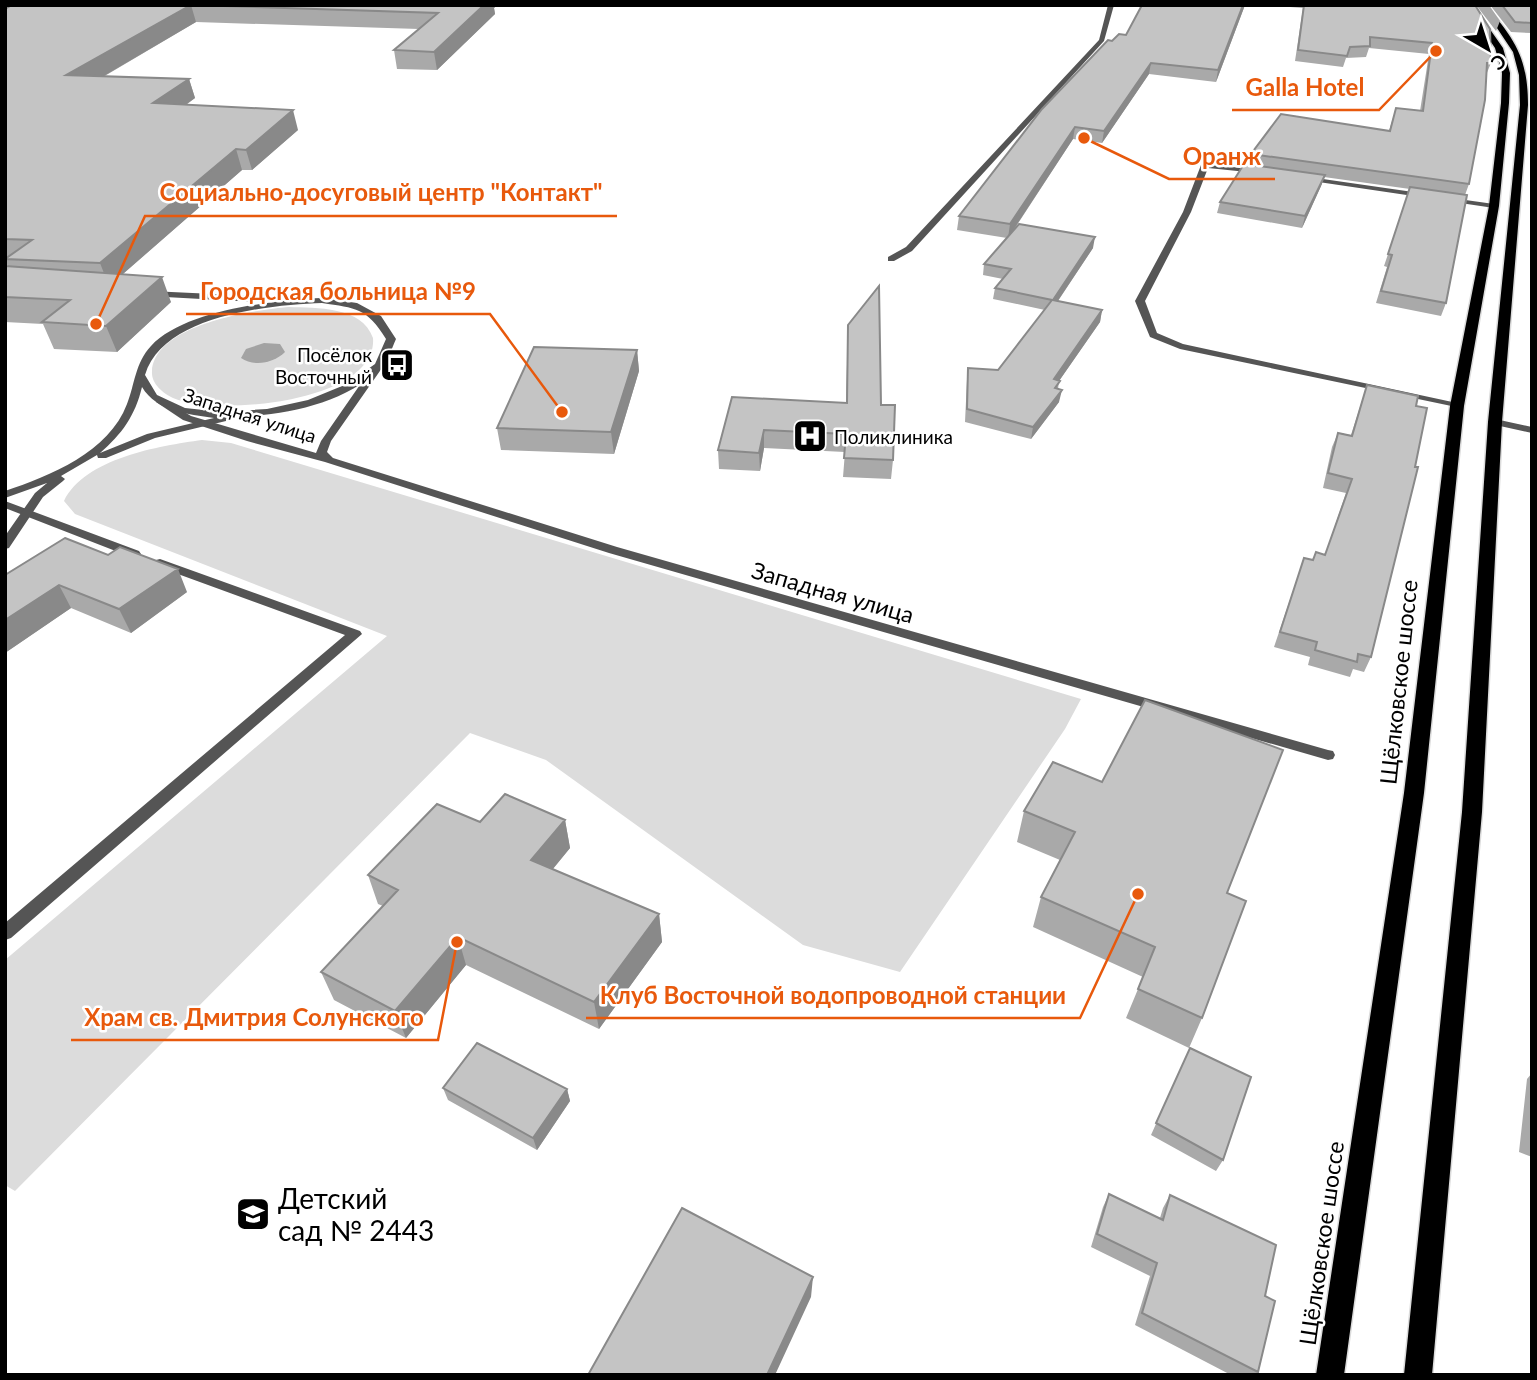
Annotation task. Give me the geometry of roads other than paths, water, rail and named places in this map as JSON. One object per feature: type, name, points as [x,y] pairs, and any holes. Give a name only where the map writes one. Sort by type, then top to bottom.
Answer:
[{"type":"main road","name":"Щёлковское шоссе","points":[[1331,1375],[1413,793],[1457,406],[1494,206],[1506,73],[1499,48],[1469,5]]},
{"type":"main road","points":[[1418,1375],[1472,812],[1495,422],[1515,230],[1525,75],[1516,49],[1483,5]]},
{"type":"street","points":[[891,259],[909,249],[1102,40],[1111,5]]},
{"type":"street","points":[[1273,174],[1205,165],[1186,212],[1140,301],[1153,335],[1180,346],[1457,406]]},
{"type":"street","points":[[1300,178],[1494,206]]},
{"type":"street","points":[[5,545],[39,495],[56,481],[117,447],[243,415],[281,410],[318,400],[350,387],[377,368],[387,355],[391,339],[379,318],[347,305],[303,301],[197,305],[141,294]]},
{"type":"street","points":[[166,338],[219,313],[270,303],[303,301]]},
{"type":"street","points":[[5,495],[45,480],[107,443],[122,428],[132,407],[145,359],[197,305]]},
{"type":"street","name":"Западная улица","points":[[329,460],[321,453],[326,441],[377,368]]},
{"type":"street","points":[[140,375],[145,390],[161,402],[196,413],[243,415]]},
{"type":"street","name":"Западная улица","points":[[161,402],[172,411],[205,424],[751,591],[1328,755]]},
{"type":"street","points":[[1495,422],[1532,430]]},
{"type":"street","points":[[5,504],[355,634],[5,933]]},
{"type":"place","name":"Galla Hotel","points":[[1436,51]]},
{"type":"place","name":"Оранж","points":[[1084,138]]},
{"type":"place","name":"Социально-досуговый центр \"Контакт\"","points":[[96,324]]},
{"type":"place","name":"Посёлок Восточный","points":[[397,365]]},
{"type":"place","name":"Городская больница №9","points":[[562,412]]},
{"type":"place","name":"Поликлиника","points":[[810,436]]},
{"type":"place","name":"Клуб Восточной водопроводной станции","points":[[1138,894]]},
{"type":"place","name":"Храм св. Дмитрия Солунского","points":[[457,942]]},
{"type":"place","name":"Детский сад № 2443","points":[[253,1214]]}]
